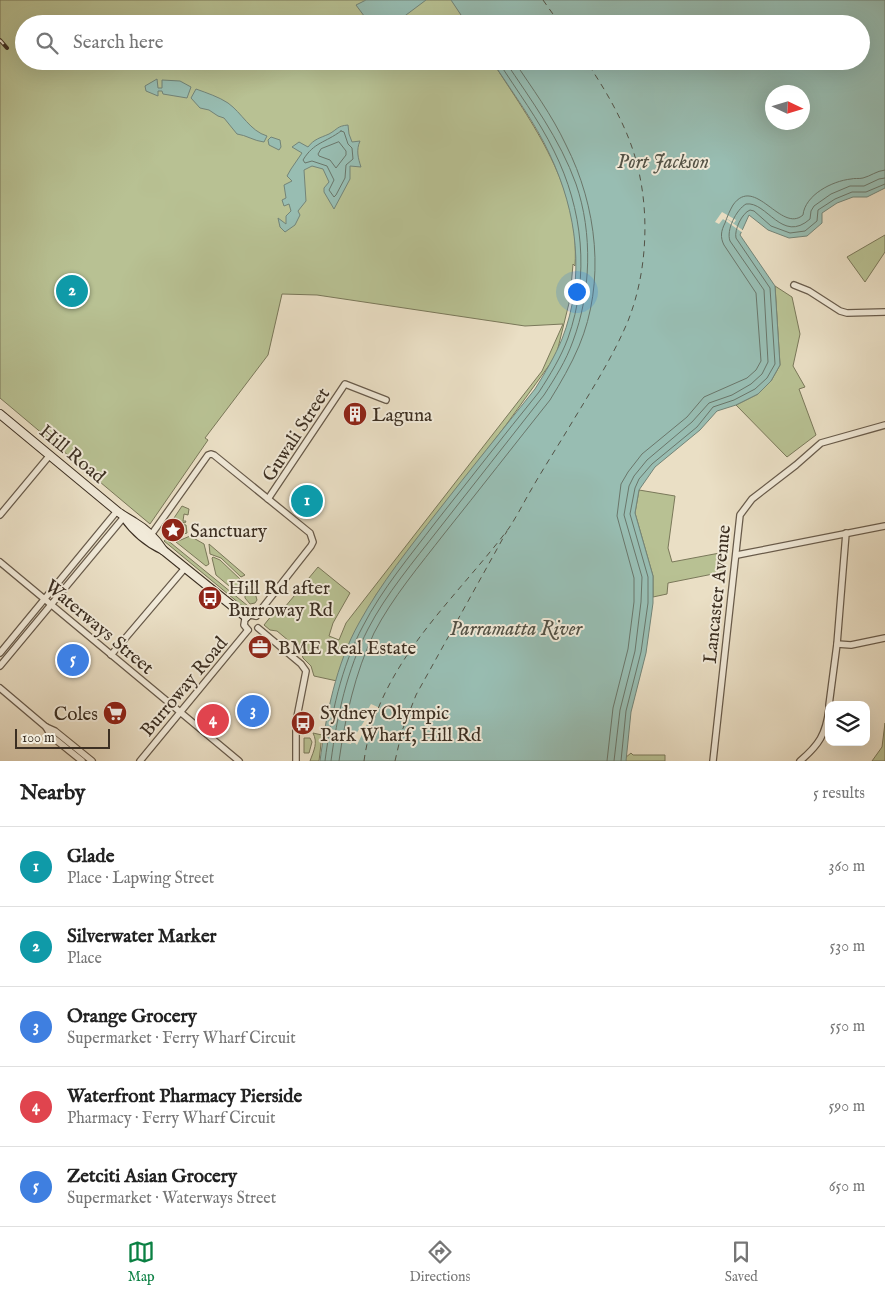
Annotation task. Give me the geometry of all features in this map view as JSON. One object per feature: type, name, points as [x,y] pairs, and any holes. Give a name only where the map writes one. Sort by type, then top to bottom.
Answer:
[{"type":"street","points":[[794,285],[809,291],[840,311],[847,313],[885,312]]},
{"type":"street","name":"Guwali Street","points":[[268,499],[345,384],[386,400]]},
{"type":"street","name":"Hill Road","points":[[0,414],[124,517],[151,535],[158,541],[163,550]]},
{"type":"street","name":"Lancaster Avenue","points":[[713,761],[740,515],[752,499],[796,466],[821,443],[885,425]]},
{"type":"street","points":[[151,535],[208,455],[214,455],[310,533],[313,542],[256,616]]},
{"type":"street","points":[[0,515],[50,456]]},
{"type":"street","points":[[0,653],[117,511]]},
{"type":"street","points":[[0,666],[124,517]]},
{"type":"street","name":"Hill Road","points":[[124,517],[130,526],[153,545],[163,550],[246,617]]},
{"type":"street","points":[[736,555],[885,526]]},
{"type":"street","points":[[830,701],[837,644],[846,533]]},
{"type":"street","name":"Waterways Street","points":[[0,562],[239,761]]},
{"type":"street","points":[[112,655],[185,568]]},
{"type":"street","points":[[256,616],[250,615],[246,617],[244,625],[248,630],[258,628]]},
{"type":"street","points":[[256,616],[259,622],[258,628]]},
{"type":"street","points":[[258,628],[301,664],[306,671],[296,722],[296,761]]},
{"type":"street","name":"Burroway Road","points":[[140,761],[248,630]]},
{"type":"street","points":[[837,644],[851,645],[885,638]]},
{"type":"street","points":[[0,688],[46,727],[55,731],[92,761]]},
{"type":"street","points":[[46,727],[51,736],[82,761]]},
{"type":"street","points":[[800,761],[812,751],[825,731]]},
{"type":"green space","points":[[0,0],[452,0],[461,15],[15,15],[15,70],[498,70],[538,133],[551,158],[562,183],[570,209],[575,237],[575,266],[573,264],[570,299],[557,352],[506,425],[376,595],[346,651],[337,681],[314,676],[311,666],[303,658],[301,651],[277,631],[270,630],[264,625],[276,610],[280,613],[318,567],[350,593],[333,623],[329,636],[339,640],[346,623],[542,371],[563,324],[525,326],[317,295],[282,294],[268,355],[205,438],[208,440],[150,524],[0,398]]},
{"type":"green space","points":[[885,235],[885,252],[865,282],[847,257]]},
{"type":"green space","points":[[775,286],[792,297],[800,334],[793,366],[805,387],[799,389],[816,435],[787,457],[736,405],[758,394],[771,381],[780,365]]},
{"type":"green space","points":[[639,490],[675,496],[668,548],[672,562],[725,552],[723,572],[668,583],[667,594],[653,597],[653,576],[635,513]]},
{"type":"green space","points":[[182,506],[189,509],[188,515],[184,514],[183,521],[186,521],[185,523],[174,518]]},
{"type":"green space","points":[[172,523],[186,525],[187,533],[172,538],[168,530]]},
{"type":"green space","points":[[190,536],[204,544],[209,564],[206,566],[176,542]]},
{"type":"green space","points":[[166,539],[248,606],[246,609],[164,541]]},
{"type":"green space","points":[[209,544],[245,575],[241,577],[221,558],[210,554]]},
{"type":"green space","points":[[213,557],[220,560],[241,580],[239,589],[235,591],[216,575]]},
{"type":"green space","points":[[245,584],[254,589],[257,600],[255,603],[250,604],[245,598]]},
{"type":"green space","points":[[885,723],[885,761],[872,761],[882,747]]},
{"type":"green space","points":[[313,733],[322,735],[319,761],[310,761],[315,743]]},
{"type":"green space","points":[[304,738],[310,738],[312,742],[309,753],[304,753]]},
{"type":"green space","points":[[631,753],[633,755],[665,755],[665,761],[626,761],[625,758]]},
{"type":"water","points":[[366,0],[426,0],[406,15],[363,15],[356,5]]},
{"type":"water","name":"Port Jackson","points":[[451,0],[885,0],[885,188],[867,197],[853,197],[837,203],[822,213],[822,223],[807,236],[789,238],[768,230],[749,215],[740,235],[775,286],[780,365],[771,381],[758,394],[736,405],[717,411],[700,430],[655,467],[639,490],[635,513],[653,576],[653,603],[646,653],[631,712],[626,761],[320,761],[333,690],[344,655],[359,623],[386,579],[406,552],[535,389],[562,339],[574,293],[575,246],[567,199],[544,143],[498,70],[870,70],[870,15],[461,15]]},
{"type":"water","points":[[157,79],[158,88],[162,88],[162,80],[180,81],[191,87],[187,98],[163,94],[162,91],[158,91],[158,96],[146,91],[145,86]]},
{"type":"water","points":[[196,89],[228,103],[251,126],[267,136],[264,142],[237,134],[224,118],[209,110],[200,108],[191,98]]},
{"type":"water","points":[[348,125],[352,142],[360,141],[358,154],[361,167],[350,166],[350,179],[334,209],[324,192],[324,188],[329,182],[323,169],[312,166],[304,170],[306,201],[298,211],[300,215],[295,225],[285,232],[280,227],[278,218],[286,224],[286,216],[291,211],[289,204],[284,206],[282,200],[286,198],[284,185],[292,181],[287,176],[302,153],[292,147],[299,142],[308,147],[317,139]]},
{"type":"water","points":[[271,137],[280,140],[281,147],[279,150],[269,145],[268,140]]},
{"type":"pier","points":[[722,212],[736,220],[734,223],[724,217],[744,231],[743,233],[723,219],[719,224],[715,222]]},
{"type":"pier","points":[[371,704],[380,708],[371,723],[368,722],[357,745],[352,741],[351,744],[335,741],[335,738],[324,735],[325,728],[356,734],[365,720],[363,718]]},
{"type":"ferry route","points":[[543,0],[554,15]]},
{"type":"ferry route","points":[[364,761],[372,726],[384,694],[401,664],[442,608],[509,528],[608,363],[622,335],[634,303],[643,263],[645,223],[641,183],[628,137],[609,98],[592,70]]},
{"type":"ferry route","points":[[395,761],[402,731],[416,695],[507,531]]},
{"type":"railway","points":[[0,40],[7,48]]},
{"type":"place","name":"Silverwater Marker","points":[[72,291]]},
{"type":"place","name":"Laguna","points":[[355,414]]},
{"type":"place","name":"Glade","points":[[307,501]]},
{"type":"place","name":"Sanctuary","points":[[173,530]]},
{"type":"place","name":"Hill Rd after Burroway Rd","points":[[210,598]]},
{"type":"place","name":"BME Real Estate","points":[[260,647]]},
{"type":"place","name":"Zetciti Asian Grocery","points":[[73,660]]},
{"type":"place","name":"Orange Grocery","points":[[253,711]]},
{"type":"place","name":"Coles","points":[[115,713]]},
{"type":"place","name":"Waterfront Pharmacy Pierside","points":[[213,720]]},
{"type":"place","name":"Sydney Olympic Park Wharf, Hill Rd","points":[[303,723]]},
{"type":"water label","name":"Parramatta River","points":[[516,628]]}]
